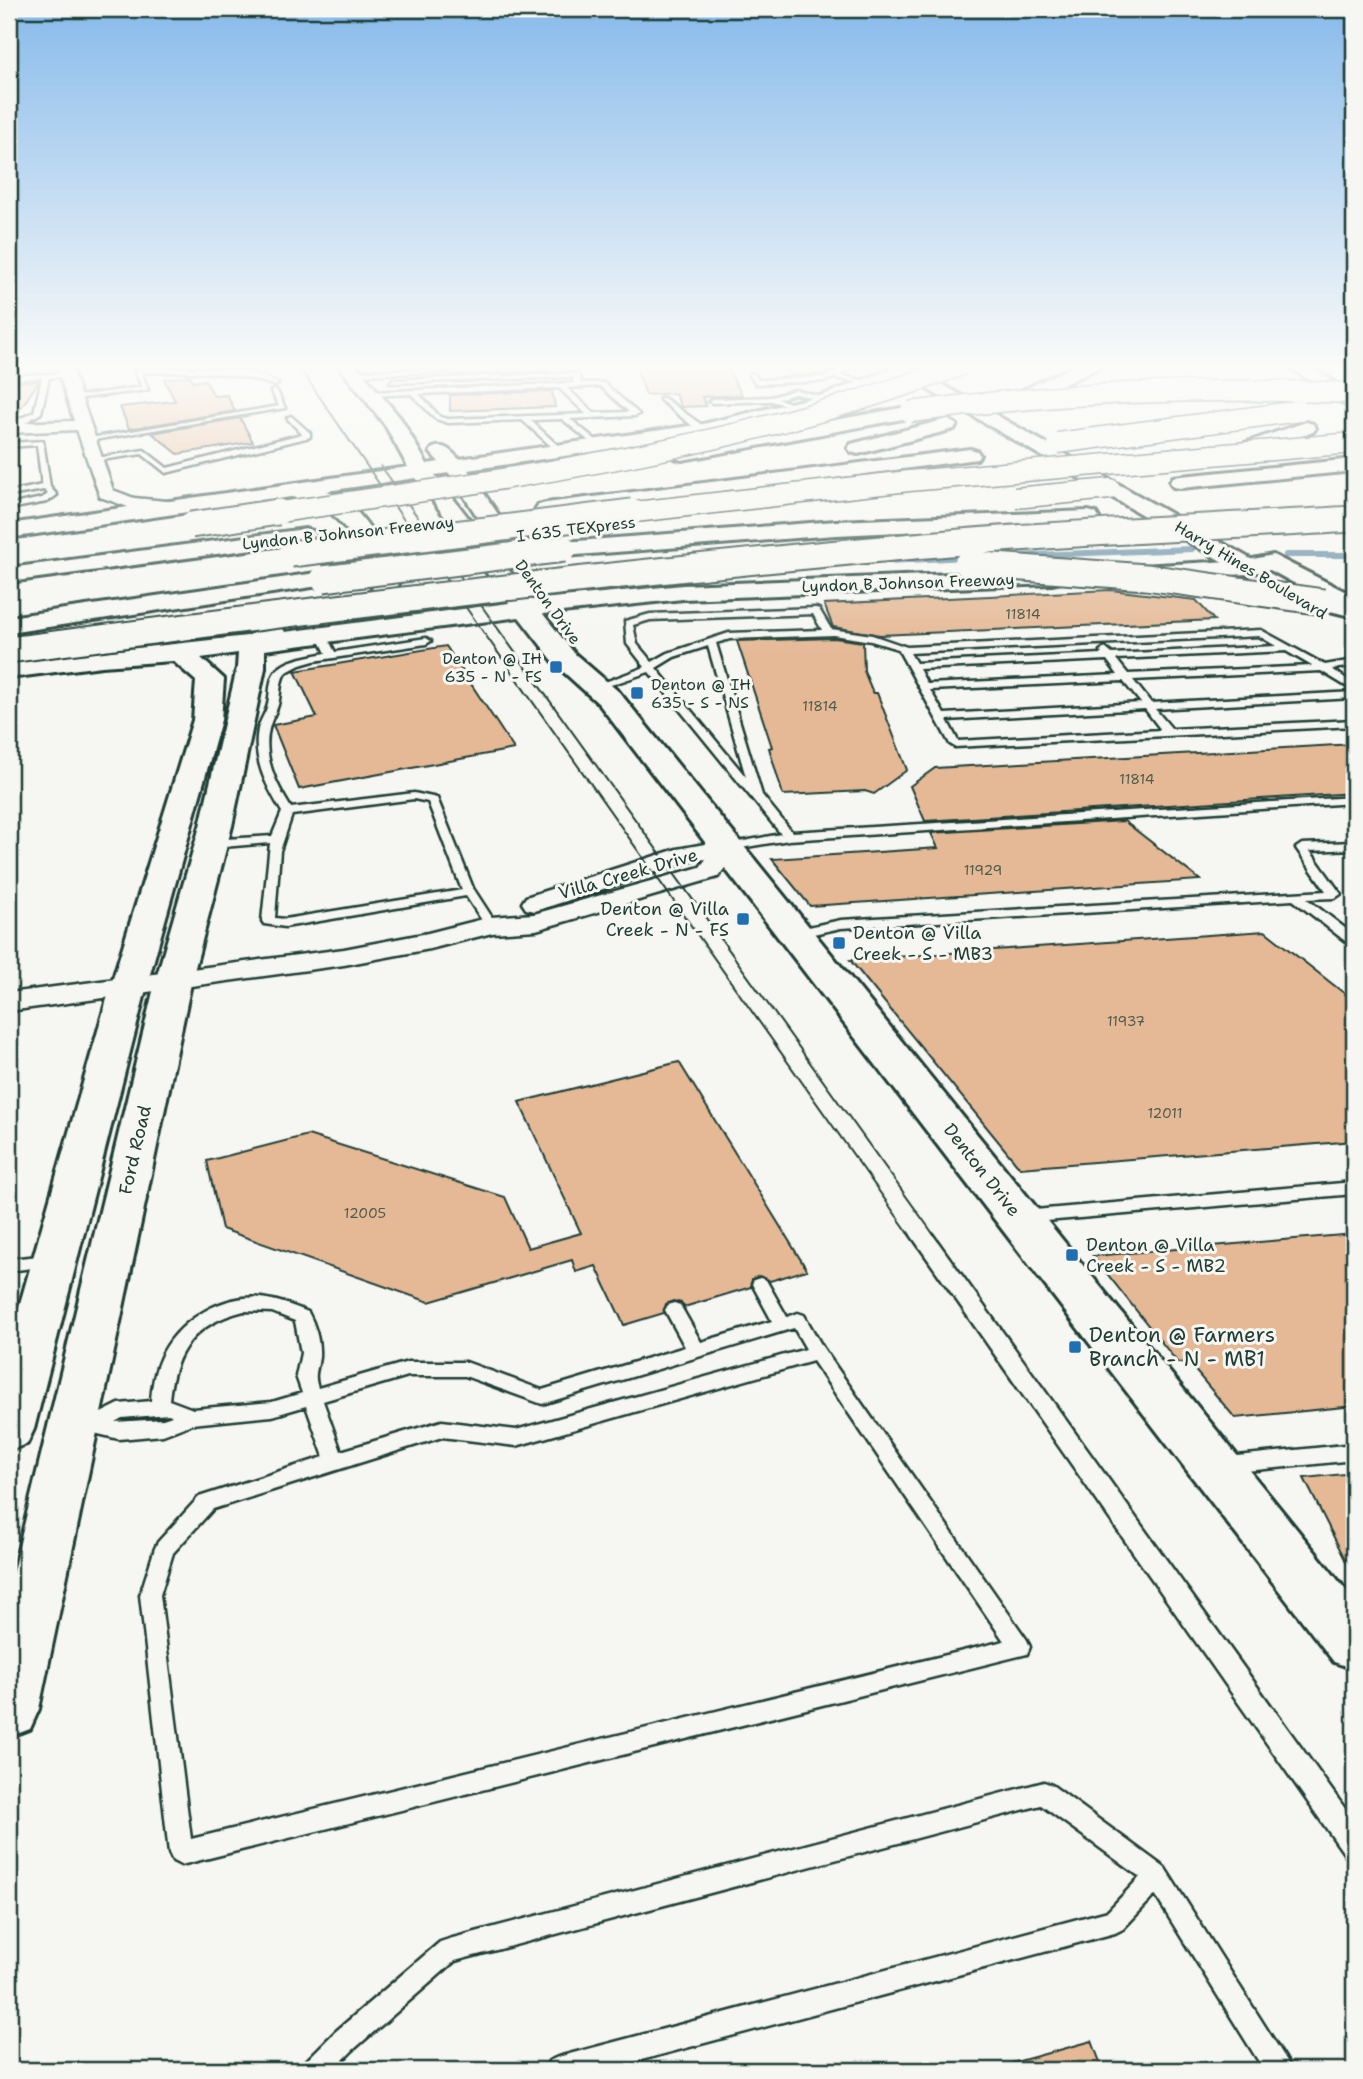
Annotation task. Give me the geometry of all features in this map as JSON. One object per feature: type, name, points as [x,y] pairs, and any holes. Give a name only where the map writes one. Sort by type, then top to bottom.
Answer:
[{"type":"main road","name":"Denton Drive","points":[[415,461],[536,606]]},
{"type":"main road","name":"Denton Drive","points":[[448,461],[455,467],[566,660],[606,691],[1215,1466],[1329,1594],[1354,1643]]},
{"type":"main road","points":[[9,531],[500,461]]},
{"type":"main road","points":[[9,552],[599,461]]},
{"type":"main road","points":[[191,525],[509,484],[637,461]]},
{"type":"main road","points":[[422,516],[531,504],[752,471],[800,461]]},
{"type":"main road","name":"Lyndon B Johnson Freeway","points":[[9,575],[295,548],[377,530],[531,504],[620,501],[934,461]]},
{"type":"main road","name":"Harry Hines Boulevard","points":[[1074,461],[1354,631]]},
{"type":"main road","name":"Harry Hines Boulevard","points":[[1090,461],[1354,607]]},
{"type":"main road","name":"I 635 TEXpress","points":[[9,592],[295,548],[923,480],[1144,461]]},
{"type":"main road","points":[[1175,476],[1217,461]]},
{"type":"main road","name":"I 635 TEXpress","points":[[9,603],[295,548],[561,530],[933,488],[1240,461]]},
{"type":"main road","points":[[9,625],[323,579],[1015,498],[1175,476],[1354,465]]},
{"type":"main road","points":[[9,670],[102,658],[178,653],[252,656],[315,636],[357,607],[382,596],[390,578],[358,528],[329,498],[277,491]]},
{"type":"main road","points":[[564,549],[836,527],[1088,518],[1246,520],[1354,526]]},
{"type":"main road","points":[[9,652],[308,610],[754,562],[963,542],[1354,519]]},
{"type":"main road","points":[[295,548],[383,520]]},
{"type":"main road","name":"Lyndon B Johnson Freeway","points":[[315,636],[536,606],[683,592],[1248,567],[1273,562]]},
{"type":"main road","points":[[9,652],[670,580],[869,566],[967,564],[1046,567],[1201,582],[1354,607]]},
{"type":"main road","points":[[102,658],[148,645],[315,636]]},
{"type":"main road","name":"Ford Road","points":[[11,1691],[83,1426],[152,982],[200,743],[207,720],[210,679],[178,653]]},
{"type":"main road","name":"Ford Road","points":[[9,1431],[32,1263],[211,844],[248,735],[252,656]]},
{"type":"main road","points":[[9,1431],[83,1426]]},
{"type":"street","points":[[95,461],[106,493],[120,500],[171,506]]},
{"type":"street","points":[[79,520],[96,509],[106,493]]},
{"type":"street","points":[[200,743],[248,735]]},
{"type":"street","name":"Villa Creek Drive","points":[[9,1002],[344,957],[491,925],[536,922],[709,872],[727,848]]},
{"type":"lane","points":[[9,507],[44,500],[53,495],[46,487],[42,461]]},
{"type":"lane","points":[[154,461],[166,471],[205,461]]},
{"type":"lane","points":[[9,494],[46,487]]},
{"type":"lane","points":[[789,836],[632,644],[628,623],[650,617],[816,611],[828,632]]},
{"type":"lane","points":[[606,691],[671,655],[729,636],[828,632],[872,638],[902,648],[956,744],[1354,723]]},
{"type":"lane","points":[[904,650],[1262,633],[1323,667],[1354,688]]},
{"type":"lane","points":[[288,812],[275,792],[248,735],[278,674],[315,636],[426,641]]},
{"type":"lane","points":[[1098,641],[1169,733]]},
{"type":"lane","points":[[711,642],[759,800]]},
{"type":"lane","points":[[913,666],[1289,648]]},
{"type":"lane","points":[[924,687],[1323,667],[1354,663]]},
{"type":"lane","points":[[941,717],[1354,695]]},
{"type":"lane","points":[[288,812],[414,796],[433,800],[469,892],[491,925]]},
{"type":"lane","points":[[727,848],[789,836],[1354,800]]},
{"type":"lane","points":[[288,812],[282,822],[268,921],[285,923],[469,892]]},
{"type":"lane","points":[[211,844],[279,839]]},
{"type":"lane","points":[[795,934],[841,924],[1335,894],[1302,848],[1354,845]]},
{"type":"lane","points":[[1295,896],[1354,941]]},
{"type":"lane","points":[[1018,1217],[1354,1188]]},
{"type":"lane","points":[[760,1284],[783,1325]]},
{"type":"lane","points":[[159,1408],[163,1377],[172,1351],[189,1331],[213,1315],[239,1307],[269,1305],[302,1317],[311,1343],[311,1359],[305,1376],[335,1461]]},
{"type":"lane","points":[[674,1310],[697,1352]]},
{"type":"lane","points":[[83,1426],[119,1431],[163,1427],[192,1417],[272,1409],[408,1369],[466,1369],[542,1396],[798,1320],[817,1353],[1020,1647],[181,1853],[150,1595],[165,1548],[206,1503],[442,1429],[516,1438],[817,1353]]},
{"type":"lane","points":[[83,1426],[119,1411],[170,1407],[192,1417]]},
{"type":"lane","points":[[1215,1466],[1354,1452]]},
{"type":"lane","points":[[315,2070],[344,2040],[449,1951],[1044,1793],[1157,1876],[1278,2070]]},
{"type":"lane","points":[[558,2070],[1115,1921],[1157,1876]]},
{"type":"building","points":[[1111,590],[1196,600],[1214,620],[880,635],[833,627],[824,604]]},
{"type":"building","points":[[834,638],[863,642],[864,671],[873,693],[877,693],[907,770],[874,794],[865,791],[783,795],[769,748],[772,747],[737,641]]},
{"type":"building","points":[[446,646],[514,749],[299,789],[273,725],[317,717],[295,671]]},
{"type":"building","points":[[1354,744],[1354,793],[925,821],[910,786],[935,768]]},
{"type":"building","points":[[1124,821],[1200,880],[810,906],[772,859],[938,848],[931,833]]},
{"type":"building","points":[[1265,931],[1354,1001],[1354,1141],[1020,1168],[850,960]]},
{"type":"building","points":[[679,1062],[807,1270],[770,1281],[759,1276],[752,1279],[751,1287],[684,1307],[673,1301],[666,1304],[664,1313],[624,1325],[596,1266],[576,1272],[572,1260],[429,1302],[222,1229],[207,1161],[308,1135],[505,1197],[528,1248],[581,1233],[519,1102]]},
{"type":"building","points":[[1354,1234],[1354,1406],[1235,1418],[1188,1362],[1178,1363],[1093,1256]]},
{"type":"building","points":[[1354,1473],[1354,1577],[1304,1478]]},
{"type":"building","points":[[1092,2041],[1103,2070],[1012,2070],[1012,2063]]},
{"type":"waterway","points":[[1009,556],[1192,549]]},
{"type":"waterway","points":[[1286,555],[1354,555]]},
{"type":"waterway","points":[[887,561],[967,557]]},
{"type":"tram line","points":[[364,461],[910,1235]]},
{"type":"tram line","points":[[381,466],[934,1235]]},
{"type":"tram line","points":[[908,1233],[1354,1870]]},
{"type":"tram line","points":[[933,1233],[1354,1819]]},
{"type":"place","name":"Denton @ IH 635 - N - FS","points":[[556,667]]},
{"type":"place","name":"Denton @ IH 635 - S - NS","points":[[637,693]]},
{"type":"place","name":"Denton @ Villa Creek - N - FS","points":[[743,919]]},
{"type":"place","name":"Denton @ Villa Creek - S - MB3","points":[[839,943]]},
{"type":"place","name":"Denton @ Villa Creek - S - MB2","points":[[1072,1255]]},
{"type":"place","name":"Denton @ Farmers Branch - N - MB1","points":[[1075,1347]]}]
